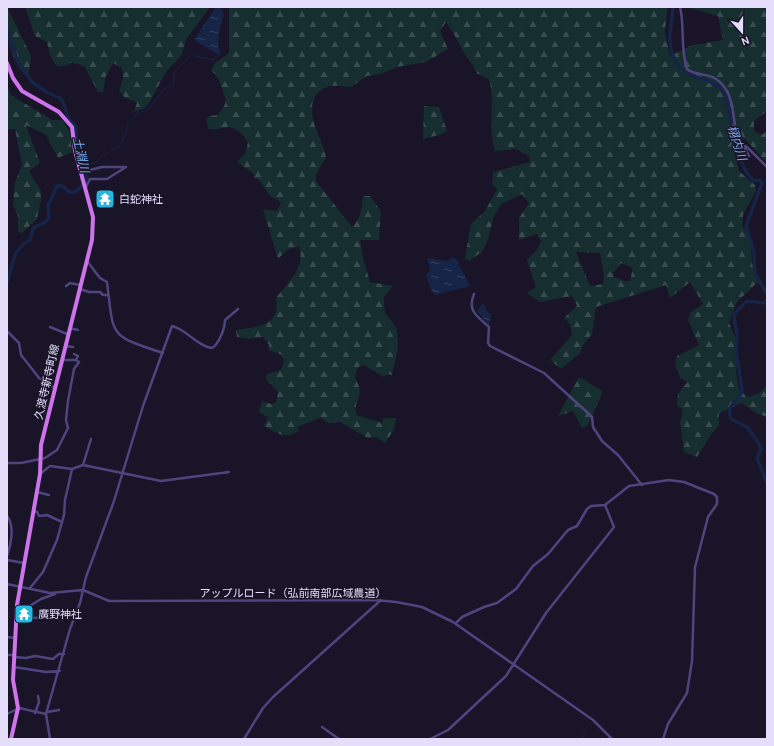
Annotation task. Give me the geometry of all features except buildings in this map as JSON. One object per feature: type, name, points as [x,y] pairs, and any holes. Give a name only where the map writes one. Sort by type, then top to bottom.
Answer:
[{"type":"main road","name":"久渡寺新寺町線","points":[[7,62],[13,78],[22,91],[59,112],[67,120],[73,130],[73,142],[84,172],[85,183],[94,221],[92,240],[79,287],[41,445],[40,474],[17,608],[13,685],[18,708],[10,737]]},
{"type":"street","points":[[680,7],[683,19],[684,61],[686,69],[696,74],[715,78],[722,85],[729,94],[737,138],[767,167]]},
{"type":"street","points":[[743,145],[749,156]]},
{"type":"street","points":[[84,172],[102,167],[126,167],[107,179],[90,179],[85,183]]},
{"type":"street","points":[[86,260],[100,278],[107,282],[107,294],[112,311],[111,321],[115,330],[121,337],[134,344],[163,353]]},
{"type":"street","points":[[66,286],[70,283],[79,287],[107,294]]},
{"type":"street","points":[[474,294],[471,304],[472,309],[489,327],[488,343],[490,346],[544,373],[589,414],[592,417],[593,427],[602,441],[618,455],[642,486]]},
{"type":"street","points":[[50,739],[47,713],[89,566],[100,541],[143,406],[172,326],[178,327],[209,348],[214,347],[224,328],[225,320],[238,310]]},
{"type":"street","points":[[50,327],[68,334]]},
{"type":"street","points":[[69,328],[78,330]]},
{"type":"street","points":[[7,331],[19,343],[22,358],[39,378],[55,388]]},
{"type":"street","points":[[65,346],[73,347]]},
{"type":"street","points":[[7,463],[21,463],[50,456],[54,453],[68,428],[66,420],[68,401],[74,369],[79,362],[76,360],[78,356],[74,354]]},
{"type":"street","points":[[61,360],[76,360]]},
{"type":"street","points":[[83,465],[92,439]]},
{"type":"street","points":[[40,474],[50,466],[72,469],[83,465],[161,481],[229,472]]},
{"type":"street","points":[[30,588],[46,567],[62,522],[72,469]]},
{"type":"street","points":[[456,623],[462,618],[484,607],[497,603],[516,589],[533,566],[548,554],[568,530],[577,526],[591,506],[605,505],[629,486],[642,486],[669,480],[684,482],[717,497],[717,504],[708,517],[695,566],[692,661],[688,692],[668,724],[663,739]]},
{"type":"street","points":[[36,492],[49,495]]},
{"type":"street","points":[[430,739],[448,730],[506,676],[546,613],[614,526],[605,505]]},
{"type":"street","points":[[33,511],[37,512],[38,516],[47,515],[62,522]]},
{"type":"street","points":[[7,516],[11,524],[11,541],[7,556]]},
{"type":"street","points":[[7,560],[25,563]]},
{"type":"street","name":"アップルロード（弘前南部広域農道）","points":[[7,584],[21,585],[45,593],[83,590],[109,601],[381,600],[422,607],[456,623],[593,720],[612,739]]},
{"type":"street","points":[[17,608],[25,609],[40,599],[56,593]]},
{"type":"street","points":[[244,739],[263,708],[273,697],[381,600]]},
{"type":"street","points":[[17,618],[49,617]]},
{"type":"street","points":[[7,637],[16,638]]},
{"type":"street","points":[[7,655],[26,658],[35,656],[53,659],[59,654],[64,654]]},
{"type":"street","points":[[14,667],[46,672],[60,671]]},
{"type":"street","points":[[35,712],[39,702],[38,696]]},
{"type":"street","points":[[7,714],[18,708],[47,713],[59,710]]},
{"type":"street","points":[[322,727],[339,739]]},
{"type":"green space","points":[[7,7],[31,56],[28,78],[21,70],[12,53],[7,27]]},
{"type":"green space","points":[[25,7],[210,7],[187,38],[181,56],[166,72],[149,103],[145,108],[134,112],[137,102],[125,98],[119,91],[123,78],[122,68],[113,63],[106,76],[103,92],[98,92],[85,67],[72,62],[61,67],[54,63],[47,42],[35,36]]},
{"type":"green space","points":[[229,7],[669,7],[667,10],[665,32],[670,56],[692,45],[723,40],[718,16],[686,7],[767,7],[767,111],[754,121],[754,131],[762,135],[767,130],[767,163],[745,139],[732,142],[739,171],[755,185],[756,191],[743,215],[742,226],[746,229],[750,238],[752,262],[758,281],[736,304],[729,323],[735,337],[737,363],[736,372],[739,390],[749,397],[760,393],[767,385],[767,417],[756,413],[742,403],[719,413],[719,426],[712,433],[697,457],[684,452],[680,422],[683,410],[677,405],[677,398],[683,387],[688,382],[681,379],[675,365],[677,356],[699,345],[688,320],[691,312],[703,304],[690,282],[670,298],[666,285],[596,307],[592,334],[583,345],[580,353],[561,369],[550,360],[572,335],[570,324],[564,318],[577,306],[572,296],[540,302],[527,293],[536,287],[527,260],[536,251],[541,241],[537,234],[519,240],[519,218],[529,203],[522,194],[501,204],[494,216],[487,242],[482,252],[469,261],[465,258],[471,224],[485,211],[497,189],[492,184],[493,172],[530,162],[529,156],[516,149],[495,151],[492,133],[492,97],[489,79],[476,73],[473,65],[446,22],[440,31],[448,49],[426,62],[397,67],[381,74],[367,76],[351,87],[330,86],[325,88],[317,94],[312,106],[313,121],[326,158],[316,174],[316,181],[352,227],[359,216],[363,196],[370,196],[381,211],[379,240],[360,240],[363,258],[370,282],[393,286],[384,297],[384,304],[386,314],[397,332],[398,344],[392,375],[387,374],[384,377],[364,365],[358,367],[355,376],[360,392],[356,412],[357,415],[382,423],[383,418],[396,418],[394,430],[385,443],[376,437],[368,438],[340,422],[328,423],[320,418],[297,427],[299,431],[289,435],[281,434],[264,426],[268,417],[259,412],[262,401],[271,404],[276,402],[278,392],[266,379],[267,374],[281,370],[284,362],[282,355],[269,350],[269,345],[263,337],[248,339],[237,337],[236,330],[259,326],[271,320],[277,307],[276,298],[295,274],[301,254],[299,246],[287,250],[278,259],[263,209],[277,211],[281,202],[270,196],[259,180],[254,178],[254,174],[237,162],[245,154],[248,142],[240,132],[234,128],[226,127],[209,129],[206,119],[209,116],[218,115],[224,107],[226,101],[219,79],[211,71],[215,63],[229,53]],"holes":[[[576,252],[600,253],[604,275],[603,284],[590,286]],[[621,263],[633,268],[630,281],[625,281],[614,277],[613,273]]]},
{"type":"green space","points":[[7,84],[11,95],[52,120],[63,120],[70,133],[72,152],[58,158],[46,135],[26,125],[40,163],[29,171],[41,191],[41,200],[37,219],[22,233],[18,232],[18,216],[13,204],[15,182],[22,165],[15,129],[7,129]]},
{"type":"green space","points":[[424,106],[439,107],[447,131],[439,135],[423,139]]},
{"type":"green space","points":[[579,377],[602,391],[588,425],[582,428],[573,411],[558,416]]},
{"type":"water","points":[[216,7],[220,7],[224,14],[219,37],[220,52],[217,54],[194,40]]},
{"type":"water","points":[[452,257],[456,259],[470,286],[436,295],[432,292],[426,276],[430,270],[427,258],[448,261]]},
{"type":"water","points":[[482,304],[486,306],[486,310],[491,315],[489,325],[477,311]]},
{"type":"waterway","name":"栩内川","points":[[673,7],[670,42],[672,53],[677,63],[690,75],[718,86],[723,92],[729,107],[731,129],[737,152],[747,172],[754,181],[760,180],[762,183],[746,226],[754,252],[755,274],[767,294]]},
{"type":"waterway","name":"土淵川","points":[[7,31],[18,62],[32,82],[48,93],[60,98],[63,102],[68,117],[75,126],[78,152],[87,178],[75,192],[70,192],[62,186],[57,186],[48,206],[49,219],[33,228],[30,240],[19,248],[14,258],[7,282]]},
{"type":"waterway","points":[[84,169],[89,164],[96,163],[102,156],[120,146],[126,133],[128,122],[136,115],[150,108],[163,90],[174,83],[174,72],[191,55],[213,60],[221,53],[216,53]]},
{"type":"waterway","name":"栩内川","points":[[767,300],[765,303],[747,301],[735,313],[734,318],[737,335],[736,348],[742,391],[730,410],[731,419],[747,427],[758,442],[761,449],[757,458],[767,483]]},
{"type":"waterway","points":[[582,739],[586,731]]},
{"type":"place","name":"白蛇神社","points":[[105,199]]},
{"type":"place","name":"廣野神社","points":[[24,614]]}]
